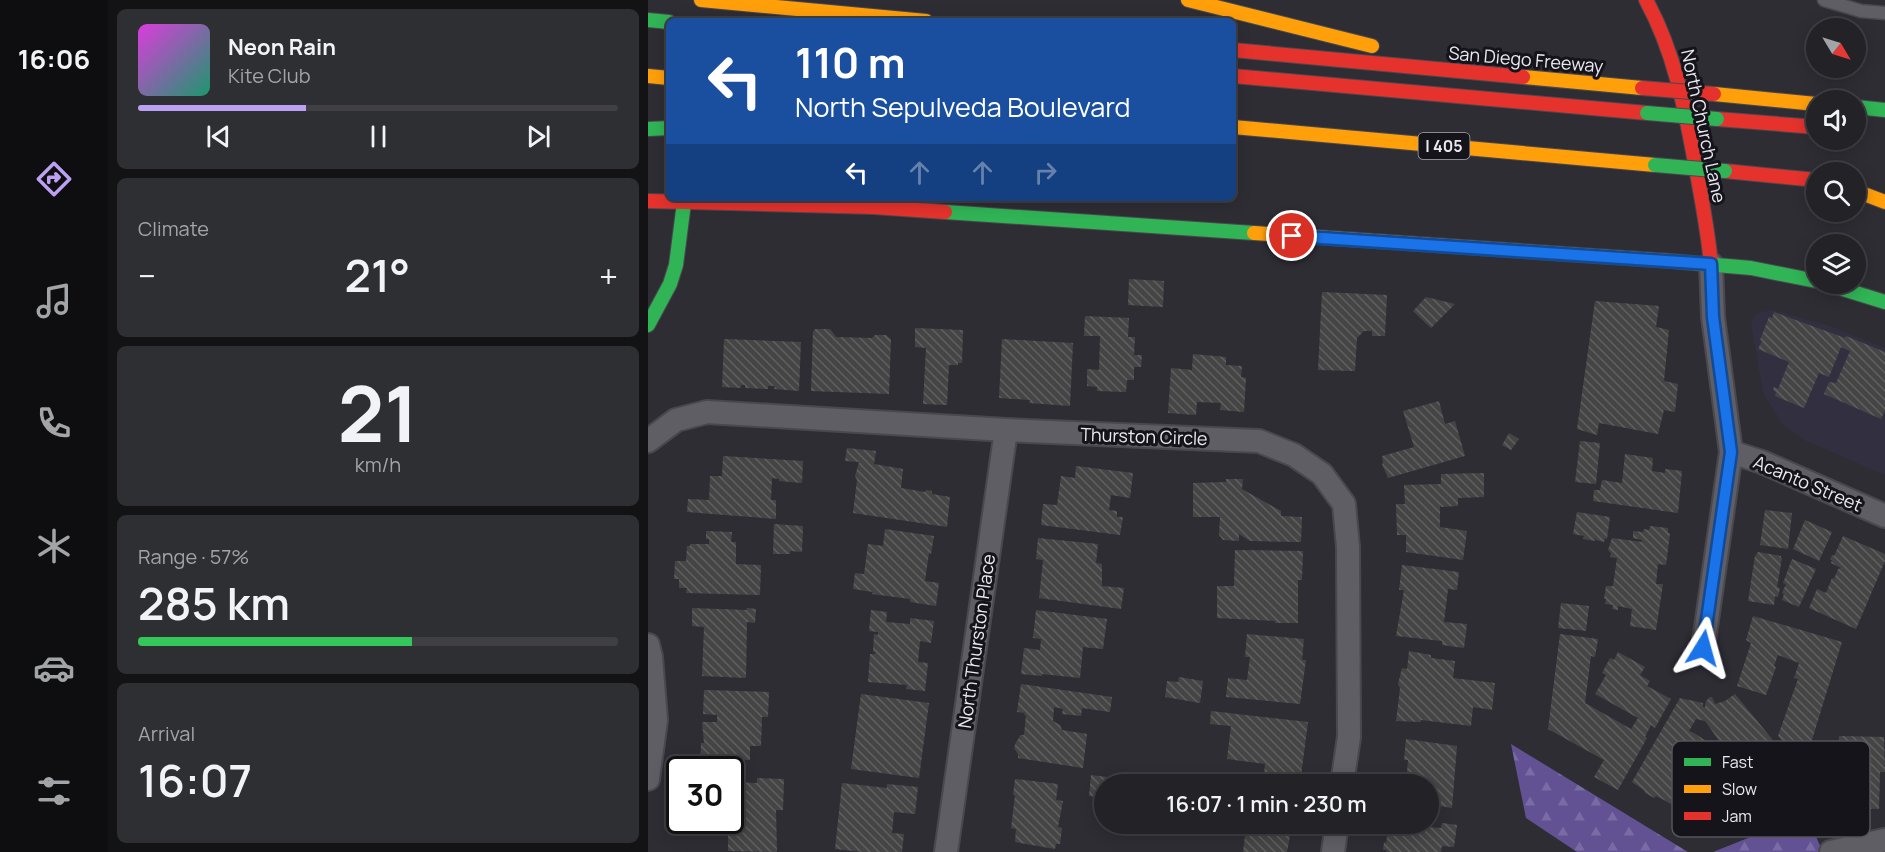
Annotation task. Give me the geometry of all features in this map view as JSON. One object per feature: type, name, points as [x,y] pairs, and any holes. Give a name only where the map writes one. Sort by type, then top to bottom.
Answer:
[{"type":"main road","points":[[701,0],[894,18]]},
{"type":"main road","points":[[1188,0],[1479,72]]},
{"type":"main road","name":"North Church Lane","points":[[1646,0],[1676,64],[1709,239],[1711,264]]},
{"type":"main road","points":[[648,20],[666,22]]},
{"type":"main road","name":"San Diego Freeway","points":[[1236,50],[1806,103]]},
{"type":"main road","points":[[648,76],[666,78]]},
{"type":"main road","points":[[1236,76],[1806,126]]},
{"type":"main road","points":[[1866,108],[1885,110]]},
{"type":"main road","name":"I 405","points":[[1236,127],[1806,179]]},
{"type":"main road","points":[[648,129],[666,128]]},
{"type":"main road","points":[[1866,185],[1885,187]]},
{"type":"main road","points":[[1866,195],[1885,202]]},
{"type":"main road","points":[[648,201],[874,207],[1711,264],[1746,267],[1806,278]]},
{"type":"main road","points":[[648,325],[670,284],[676,265],[684,203]]},
{"type":"main road","points":[[1859,294],[1885,302]]},
{"type":"street","points":[[1703,648],[1731,452],[1713,317],[1711,264]]},
{"type":"street","name":"Thurston Circle","points":[[648,441],[676,420],[707,412],[1006,430],[1259,441],[1294,455],[1322,474],[1344,504],[1348,547],[1349,737],[1343,774]]},
{"type":"street","name":"North Thurston Place","points":[[946,852],[1006,430]]},
{"type":"street","name":"Acanto Street","points":[[1731,452],[1762,462],[1885,516]]},
{"type":"street","points":[[648,645],[656,720],[648,779]]},
{"type":"street","points":[[1333,852],[1336,834]]},
{"type":"street","points":[[1831,852],[1885,840]]},
{"type":"lane","points":[[1824,0],[1861,11],[1885,13]]},
{"type":"shaded area","points":[[1774,310],[1833,327],[1885,348],[1885,475],[1806,441],[1783,425],[1763,393],[1751,323],[1755,315],[1760,312]]},
{"type":"green space","points":[[1511,744],[1688,852],[1577,852],[1526,818]]},
{"type":"green space","points":[[1751,837],[1816,837],[1823,852],[1713,852]]},
{"type":"building","points":[[1129,279],[1164,281],[1163,307],[1128,305]]},
{"type":"building","points":[[1322,292],[1387,295],[1385,336],[1372,336],[1372,331],[1364,331],[1357,338],[1355,371],[1318,370]]},
{"type":"building","points":[[1426,297],[1455,304],[1431,328],[1413,311]]},
{"type":"building","points":[[1595,301],[1659,306],[1656,327],[1669,330],[1664,381],[1678,384],[1675,412],[1664,410],[1658,434],[1599,423],[1597,435],[1577,429]]},
{"type":"building","points":[[1774,312],[1845,338],[1846,336],[1885,352],[1885,410],[1881,419],[1824,394],[1829,382],[1836,383],[1850,351],[1841,347],[1829,377],[1819,373],[1804,408],[1775,396],[1774,387],[1778,389],[1789,362],[1758,349],[1769,317],[1772,318]]},
{"type":"building","points":[[1085,316],[1129,318],[1128,337],[1135,337],[1134,355],[1142,355],[1141,367],[1134,367],[1134,380],[1127,380],[1126,392],[1097,391],[1097,387],[1087,386],[1087,369],[1099,370],[1100,336],[1084,336]]},
{"type":"building","points":[[915,328],[963,330],[962,363],[949,365],[947,405],[923,404],[926,348],[915,347]]},
{"type":"building","points":[[815,329],[830,329],[836,337],[872,338],[875,335],[886,335],[891,339],[889,394],[811,391],[813,332]]},
{"type":"building","points":[[724,339],[801,342],[799,391],[774,389],[775,386],[768,386],[768,389],[745,388],[745,385],[741,385],[741,388],[722,387]]},
{"type":"building","points":[[1002,339],[1073,343],[1070,406],[999,398]]},
{"type":"building","points":[[1193,354],[1226,357],[1226,365],[1242,366],[1241,377],[1246,378],[1244,412],[1220,410],[1221,403],[1197,402],[1196,415],[1168,413],[1171,368],[1192,370]]},
{"type":"building","points":[[1439,401],[1445,424],[1455,421],[1465,456],[1388,478],[1382,464],[1382,456],[1414,447],[1403,411]]},
{"type":"building","points":[[1509,433],[1519,439],[1511,450],[1502,445]]},
{"type":"building","points":[[1580,441],[1600,443],[1596,484],[1575,482]]},
{"type":"building","points":[[847,448],[876,451],[874,464],[903,469],[901,488],[932,491],[932,494],[950,497],[947,527],[853,513],[857,480],[855,476],[859,462],[845,461]]},
{"type":"building","points":[[1625,454],[1653,458],[1652,471],[1665,473],[1665,469],[1682,471],[1678,513],[1593,501],[1594,490],[1600,490],[1602,480],[1622,483]]},
{"type":"building","points":[[723,456],[803,461],[802,483],[779,481],[779,479],[772,478],[771,500],[776,500],[776,519],[687,512],[688,499],[709,500],[710,476],[722,476]]},
{"type":"building","points":[[1076,466],[1133,473],[1130,498],[1111,495],[1109,510],[1117,511],[1117,517],[1123,517],[1120,535],[1041,525],[1043,504],[1057,505],[1061,476],[1075,478]]},
{"type":"building","points":[[1484,473],[1484,497],[1458,498],[1458,506],[1441,507],[1440,505],[1440,527],[1467,531],[1463,560],[1406,552],[1406,535],[1397,535],[1396,504],[1405,504],[1404,485],[1441,484],[1441,474]]},
{"type":"building","points":[[1226,479],[1243,479],[1242,489],[1281,511],[1281,516],[1302,517],[1301,542],[1250,541],[1239,534],[1239,541],[1223,540],[1219,535],[1220,517],[1193,517],[1193,483],[1226,482]]},
{"type":"building","points":[[1765,510],[1792,513],[1788,549],[1760,545]]},
{"type":"building","points":[[1577,512],[1610,517],[1607,539],[1605,538],[1604,542],[1595,538],[1595,541],[1583,539],[1584,536],[1573,534]]},
{"type":"building","points":[[1805,520],[1832,532],[1819,561],[1793,549]]},
{"type":"building","points":[[774,524],[803,526],[802,552],[790,551],[790,554],[773,554]]},
{"type":"building","points":[[1650,526],[1668,528],[1668,533],[1670,533],[1666,565],[1658,564],[1656,584],[1663,584],[1656,630],[1630,626],[1632,609],[1618,606],[1618,610],[1612,609],[1613,605],[1605,604],[1606,599],[1604,599],[1606,586],[1613,586],[1617,558],[1610,557],[1611,553],[1608,550],[1612,538],[1642,542],[1642,540],[1633,538],[1633,531],[1643,532],[1644,529],[1649,530]]},
{"type":"building","points":[[885,529],[934,536],[925,581],[939,583],[936,606],[853,589],[855,573],[864,574],[868,544],[883,546]]},
{"type":"building","points":[[706,531],[732,532],[731,542],[736,542],[736,564],[761,565],[760,595],[686,593],[687,588],[679,588],[679,579],[674,579],[675,561],[686,561],[687,546],[690,544],[709,544]]},
{"type":"building","points":[[1843,536],[1885,554],[1885,561],[1856,629],[1809,608],[1817,589],[1826,593],[1832,578],[1834,579],[1838,569],[1841,568],[1831,563],[1832,560],[1830,560]]},
{"type":"building","points":[[1038,538],[1098,544],[1096,563],[1102,564],[1102,586],[1124,588],[1121,609],[1039,598],[1043,560],[1036,559]]},
{"type":"building","points":[[1235,550],[1303,551],[1302,580],[1298,580],[1298,623],[1217,618],[1217,586],[1234,586]]},
{"type":"building","points":[[1758,552],[1782,558],[1777,587],[1780,588],[1778,597],[1775,596],[1774,605],[1748,601],[1755,556]]},
{"type":"building","points":[[1792,559],[1816,569],[1799,607],[1782,600],[1786,584],[1783,583]]},
{"type":"building","points":[[1402,565],[1459,572],[1457,590],[1448,589],[1444,622],[1467,624],[1464,648],[1442,645],[1442,641],[1396,636],[1404,590],[1399,590]]},
{"type":"building","points":[[1561,603],[1589,606],[1586,631],[1558,628]]},
{"type":"building","points":[[692,608],[756,609],[755,623],[747,622],[746,678],[702,676],[704,627],[692,626]]},
{"type":"building","points":[[871,610],[887,612],[886,622],[910,624],[910,618],[934,621],[931,643],[920,641],[918,662],[928,663],[925,691],[906,689],[907,685],[868,682],[870,654],[875,654],[873,652],[874,634],[878,635],[878,632],[869,631]]},
{"type":"building","points":[[1036,610],[1107,619],[1103,649],[1083,647],[1080,678],[1021,674],[1024,648],[1040,650],[1041,639],[1033,638]]},
{"type":"building","points":[[1753,616],[1842,642],[1812,741],[1782,741],[1778,736],[1798,679],[1794,678],[1799,663],[1778,655],[1766,695],[1737,686],[1751,643],[1746,640]]},
{"type":"building","points":[[1247,634],[1304,639],[1302,660],[1306,660],[1300,704],[1226,697],[1228,678],[1247,680],[1250,657],[1245,657]]},
{"type":"building","points":[[1560,634],[1598,639],[1595,657],[1591,656],[1585,703],[1631,729],[1638,718],[1595,694],[1606,675],[1602,673],[1610,658],[1614,660],[1618,652],[1645,667],[1640,675],[1650,681],[1647,686],[1671,699],[1655,728],[1651,725],[1645,737],[1647,738],[1618,790],[1594,777],[1604,760],[1548,729]]},
{"type":"building","points":[[1409,651],[1431,655],[1431,658],[1455,661],[1453,678],[1495,683],[1492,710],[1473,707],[1471,726],[1421,720],[1421,722],[1396,721],[1400,688],[1398,684],[1402,668],[1407,669]]},
{"type":"building","points":[[1179,677],[1203,681],[1200,703],[1165,697],[1167,681],[1178,682]]},
{"type":"building","points":[[1021,684],[1112,697],[1110,712],[1082,708],[1081,716],[1062,714],[1063,709],[1054,707],[1053,721],[1060,725],[1062,730],[1087,734],[1083,768],[1018,758],[1014,748],[1020,735],[1024,735],[1026,715],[1017,712]]},
{"type":"building","points":[[704,690],[769,692],[768,717],[762,717],[761,746],[750,746],[750,760],[744,760],[744,756],[700,756],[701,743],[704,743],[702,722],[717,722],[717,715],[703,714]]},
{"type":"building","points":[[861,694],[929,703],[919,778],[851,769]]},
{"type":"building","points":[[1735,694],[1774,741],[1719,741],[1705,721],[1696,719],[1689,731],[1706,741],[1672,741],[1672,805],[1656,796],[1654,798],[1632,782],[1680,698],[1703,703],[1705,707],[1706,701],[1712,697],[1715,704]]},
{"type":"building","points":[[1211,711],[1308,722],[1301,774],[1264,774],[1265,764],[1227,759],[1231,726],[1210,724]]},
{"type":"building","points":[[1839,736],[1884,737],[1885,772],[1880,772],[1879,809],[1870,809],[1870,741],[1839,741]]},
{"type":"building","points":[[1406,739],[1457,746],[1452,808],[1439,806],[1439,774],[1407,774],[1408,760],[1404,760]]},
{"type":"building","points":[[1091,775],[1094,775],[1094,797],[1089,796]]},
{"type":"building","points":[[757,778],[784,779],[783,810],[776,810],[777,852],[728,851],[728,834],[744,834],[744,782],[757,783]]},
{"type":"building","points":[[1015,779],[1058,784],[1056,800],[1063,801],[1058,827],[1062,828],[1060,844],[1056,844],[1055,849],[1015,842],[1016,829],[1011,828]]},
{"type":"building","points":[[842,783],[887,788],[887,784],[918,787],[915,814],[894,812],[892,833],[904,834],[902,852],[835,849]]},
{"type":"building","points":[[1442,823],[1457,825],[1454,847],[1442,846],[1441,852],[1386,852],[1387,850],[1383,850],[1387,834],[1439,834],[1439,828]]},
{"type":"building","points":[[1245,834],[1290,834],[1287,852],[1243,852]]},
{"type":"traffic: fast","points":[[648,20],[666,22]]},
{"type":"traffic: fast","points":[[1866,108],[1885,110]]},
{"type":"traffic: fast","points":[[1647,113],[1717,119]]},
{"type":"traffic: fast","points":[[648,129],[666,128]]},
{"type":"traffic: fast","points":[[1655,165],[1725,171]]},
{"type":"traffic: fast","points":[[648,325],[670,284],[676,265],[684,203]]},
{"type":"traffic: fast","points":[[945,212],[1254,233]]},
{"type":"traffic: fast","points":[[1670,261],[1751,268],[1806,279]]},
{"type":"traffic: fast","points":[[1859,294],[1885,302]]},
{"type":"traffic: slow","points":[[701,0],[894,18]]},
{"type":"traffic: slow","points":[[1188,0],[1372,46]]},
{"type":"traffic: slow","points":[[648,76],[666,78]]},
{"type":"traffic: slow","points":[[1523,77],[1642,88]]},
{"type":"traffic: slow","points":[[1714,94],[1806,103]]},
{"type":"traffic: slow","points":[[1236,127],[1655,165]]},
{"type":"traffic: slow","points":[[1866,195],[1885,202]]},
{"type":"traffic: slow","points":[[1254,233],[1670,261]]},
{"type":"traffic: jam","points":[[1646,0],[1672,61],[1683,103],[1703,204],[1711,264]]},
{"type":"traffic: jam","points":[[1236,50],[1523,77]]},
{"type":"traffic: jam","points":[[1236,76],[1647,113]]},
{"type":"traffic: jam","points":[[1642,88],[1714,94]]},
{"type":"traffic: jam","points":[[1717,119],[1806,126]]},
{"type":"traffic: jam","points":[[1725,171],[1806,179]]},
{"type":"traffic: jam","points":[[648,201],[874,207],[945,212]]},
{"type":"route","points":[[1292,236],[1711,264],[1713,317],[1731,452],[1703,648]]}]
